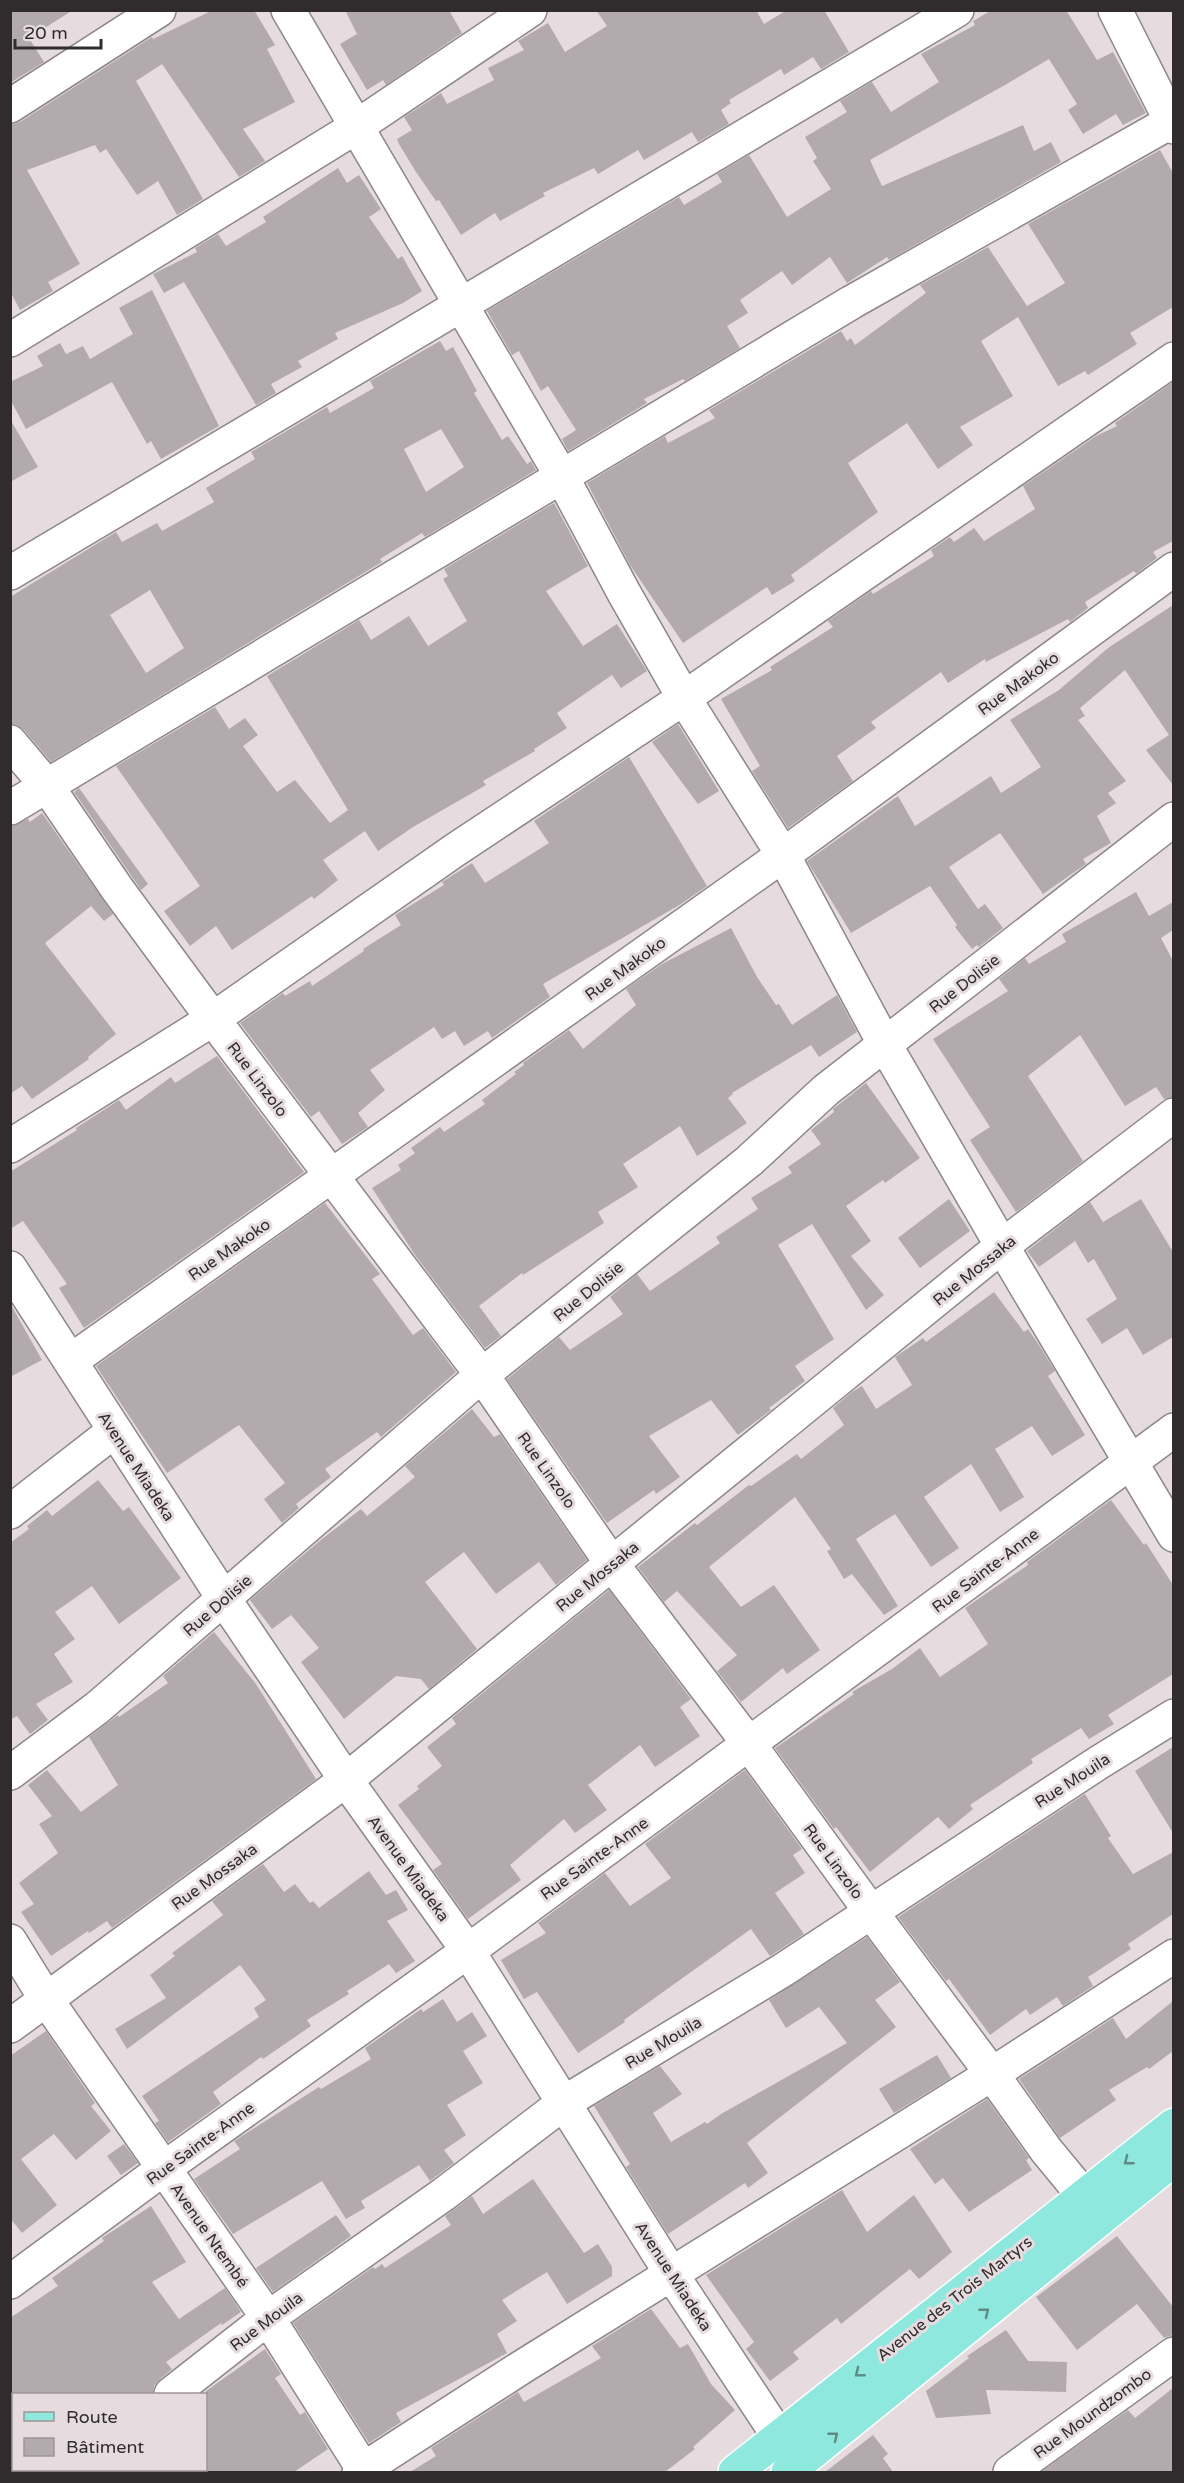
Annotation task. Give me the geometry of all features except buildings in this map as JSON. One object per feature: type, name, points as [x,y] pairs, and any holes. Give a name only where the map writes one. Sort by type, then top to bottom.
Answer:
[{"type":"main road","name":"Avenue des Trois Martyrs","points":[[735,2472],[1173,2125]]},
{"type":"main road","name":"Avenue des Trois Martyrs","points":[[796,2470],[1173,2159]]},
{"type":"street","points":[[10,106],[159,10]]},
{"type":"street","points":[[288,10],[562,477],[684,699],[783,855],[885,1045],[1173,1535]]},
{"type":"street","points":[[10,340],[356,127],[530,10]]},
{"type":"street","points":[[10,573],[194,462],[461,307],[957,10]]},
{"type":"street","points":[[10,808],[852,302],[1173,123],[1114,10]]},
{"type":"street","points":[[10,1146],[213,1019],[455,850],[684,699],[1173,359]]},
{"type":"street","name":"Rue Makoko","points":[[72,1360],[783,855],[1173,569]]},
{"type":"street","name":"Rue Linzolo","points":[[10,742],[46,786],[118,890],[213,1019],[482,1376],[612,1564],[749,1744],[1046,2150],[1084,2196]]},
{"type":"street","name":"Rue Dolisie","points":[[10,1773],[97,1708],[482,1376],[749,1161],[826,1090],[1173,819]]},
{"type":"street","name":"Rue Mossaka","points":[[10,2026],[346,1780],[1002,1246],[1173,1115]]},
{"type":"street","name":"Avenue Miadeka","points":[[10,1268],[72,1360],[114,1431],[224,1599],[346,1780],[468,1951],[672,2275],[779,2438],[796,2470]]},
{"type":"street","name":"Rue Sainte-Anne","points":[[10,2282],[163,2169],[468,1951],[1173,1430]]},
{"type":"street","points":[[10,1512],[114,1431]]},
{"type":"street","name":"Rue Mouila","points":[[172,2393],[268,2318],[444,2194],[565,2102],[783,1970],[1173,1716]]},
{"type":"street","name":"Avenue Ntembé","points":[[10,1941],[46,1999],[268,2318],[362,2472]]},
{"type":"street","points":[[362,2472],[522,2367],[992,2074],[1173,1956]]},
{"type":"street","name":"Rue Moundzombo","points":[[1010,2472],[1171,2360]]}]
